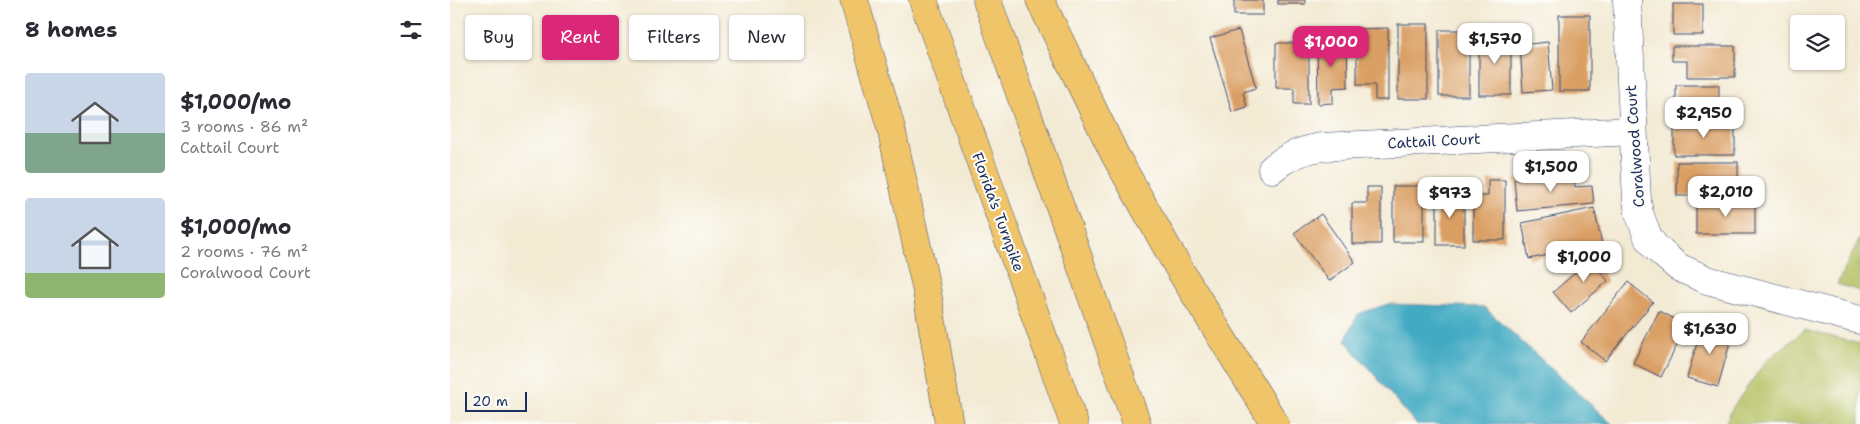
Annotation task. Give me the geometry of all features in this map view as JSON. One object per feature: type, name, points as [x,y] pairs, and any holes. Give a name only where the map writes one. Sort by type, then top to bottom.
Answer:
[{"type":"highway","points":[[854,0],[891,128],[926,292],[949,424]]},
{"type":"highway","name":"Florida's Turnpike","points":[[923,0],[1074,424]]},
{"type":"highway","points":[[987,0],[1137,424]]},
{"type":"highway","points":[[1040,0],[1115,155],[1178,267],[1275,424]]},
{"type":"street","name":"Coralwood Court","points":[[1626,0],[1639,213],[1648,237],[1666,258],[1678,267],[1707,280],[1860,320]]},
{"type":"street","name":"Cattail Court","points":[[1272,169],[1293,154],[1307,149],[1322,147],[1633,131]]},
{"type":"green space","points":[[1860,238],[1860,291],[1837,284]]},
{"type":"green space","points":[[1805,330],[1860,344],[1860,424],[1725,424],[1733,407],[1766,361]]},
{"type":"water","points":[[1388,304],[1484,307],[1612,424],[1416,424],[1345,340],[1358,314]]},
{"type":"building","points":[[1234,0],[1263,0],[1263,15],[1234,15]]},
{"type":"building","points":[[1278,0],[1305,0],[1305,4],[1278,4]]},
{"type":"building","points":[[1673,4],[1703,4],[1703,35],[1673,35]]},
{"type":"building","points":[[1559,15],[1590,15],[1590,91],[1559,91]]},
{"type":"building","points":[[1398,24],[1428,24],[1428,99],[1398,99]]},
{"type":"building","points":[[1388,28],[1388,100],[1375,100],[1375,85],[1357,85],[1357,29]]},
{"type":"building","points":[[1239,30],[1256,88],[1243,92],[1247,107],[1232,112],[1210,38]]},
{"type":"building","points":[[1439,30],[1469,30],[1469,96],[1439,96]]},
{"type":"building","points":[[1479,35],[1511,35],[1511,95],[1479,95]]},
{"type":"building","points":[[1347,38],[1348,87],[1333,88],[1333,103],[1318,104],[1317,39]]},
{"type":"building","points":[[1548,42],[1552,90],[1523,92],[1520,45]]},
{"type":"building","points":[[1276,43],[1309,43],[1309,104],[1294,104],[1294,88],[1276,88]]},
{"type":"building","points":[[1672,46],[1735,46],[1735,77],[1687,77],[1687,61],[1672,61]]},
{"type":"building","points":[[1676,85],[1719,85],[1719,114],[1676,114]]},
{"type":"building","points":[[1674,123],[1735,123],[1735,155],[1674,155]]},
{"type":"building","points":[[1677,162],[1738,162],[1738,196],[1677,196]]},
{"type":"building","points":[[1574,175],[1575,187],[1592,186],[1594,204],[1517,211],[1514,179]]},
{"type":"building","points":[[1488,180],[1505,180],[1505,240],[1473,240],[1473,196],[1488,196]]},
{"type":"building","points":[[1393,186],[1424,186],[1424,242],[1393,242]]},
{"type":"building","points":[[1367,187],[1381,187],[1381,244],[1352,244],[1352,203],[1367,203]]},
{"type":"building","points":[[1437,193],[1464,193],[1464,245],[1437,245]]},
{"type":"building","points":[[1696,202],[1755,202],[1755,234],[1696,234]]},
{"type":"building","points":[[1594,208],[1602,244],[1529,259],[1522,223]]},
{"type":"building","points":[[1321,214],[1355,262],[1329,281],[1294,233]]},
{"type":"building","points":[[1603,249],[1612,259],[1599,270],[1608,281],[1571,313],[1553,292]]},
{"type":"building","points":[[1628,282],[1653,302],[1605,361],[1581,342]]},
{"type":"building","points":[[1659,311],[1687,325],[1661,377],[1633,363]]},
{"type":"building","points":[[1703,322],[1733,331],[1718,387],[1687,378]]}]
